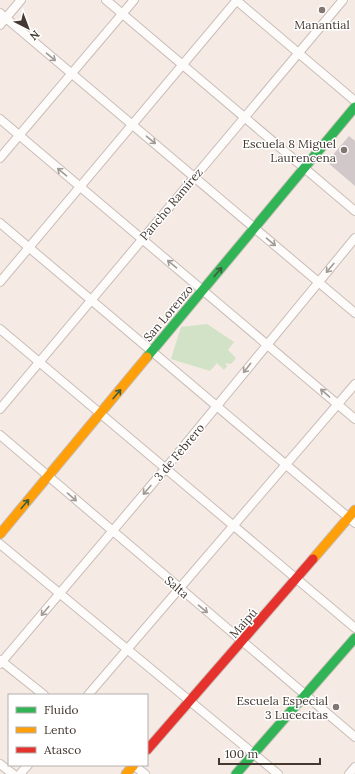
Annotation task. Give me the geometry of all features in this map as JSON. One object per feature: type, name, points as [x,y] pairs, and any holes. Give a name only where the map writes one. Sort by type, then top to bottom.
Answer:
[{"type":"street","points":[[0,25],[3,16],[21,0]]},
{"type":"street","points":[[106,0],[355,211]]},
{"type":"street","points":[[0,158],[134,0]]},
{"type":"street","points":[[0,282],[236,0],[355,101]]},
{"type":"street","name":"Pancho Ramírez","points":[[0,408],[343,0]]},
{"type":"street","points":[[3,16],[355,313]]},
{"type":"street","name":"San Lorenzo","points":[[0,534],[355,107]]},
{"type":"street","points":[[0,119],[267,343],[355,419]]},
{"type":"street","points":[[0,223],[352,520]]},
{"type":"street","name":"3 de Febrero","points":[[1,662],[217,407],[267,343],[355,238]]},
{"type":"street","points":[[0,329],[355,628]]},
{"type":"street","points":[[89,694],[355,384]]},
{"type":"street","name":"Salta","points":[[0,435],[355,737]]},
{"type":"street","name":"Maipú","points":[[148,749],[296,579],[352,520],[355,510]]},
{"type":"street","points":[[0,544],[278,774]]},
{"type":"street","points":[[236,774],[355,638]]},
{"type":"street","points":[[1,662],[43,694]]},
{"type":"street","points":[[0,764],[13,774]]},
{"type":"street","points":[[20,774],[27,766]]},
{"type":"street","points":[[126,774],[133,766]]},
{"type":"street","points":[[135,766],[144,774]]},
{"type":"street","points":[[349,774],[355,767]]},
{"type":"green space","points":[[207,324],[234,342],[228,350],[236,358],[231,364],[225,363],[227,366],[224,370],[217,363],[210,371],[171,359],[181,327]]},
{"type":"building","points":[[349,136],[355,141],[355,186],[327,162]]},
{"type":"traffic: fast","points":[[147,357],[355,107]]},
{"type":"traffic: fast","points":[[236,774],[355,638]]},
{"type":"traffic: slow","points":[[0,534],[147,357]]},
{"type":"traffic: slow","points":[[313,559],[355,510]]},
{"type":"traffic: slow","points":[[126,774],[133,766]]},
{"type":"traffic: jam","points":[[148,749],[313,559]]},
{"type":"place","name":"Manantial","points":[[322,10]]},
{"type":"place","name":"Escuela 8 Miguel Laurencena","points":[[344,150]]},
{"type":"place","name":"Escuela Especial 3 Lucecitas","points":[[336,707]]}]
